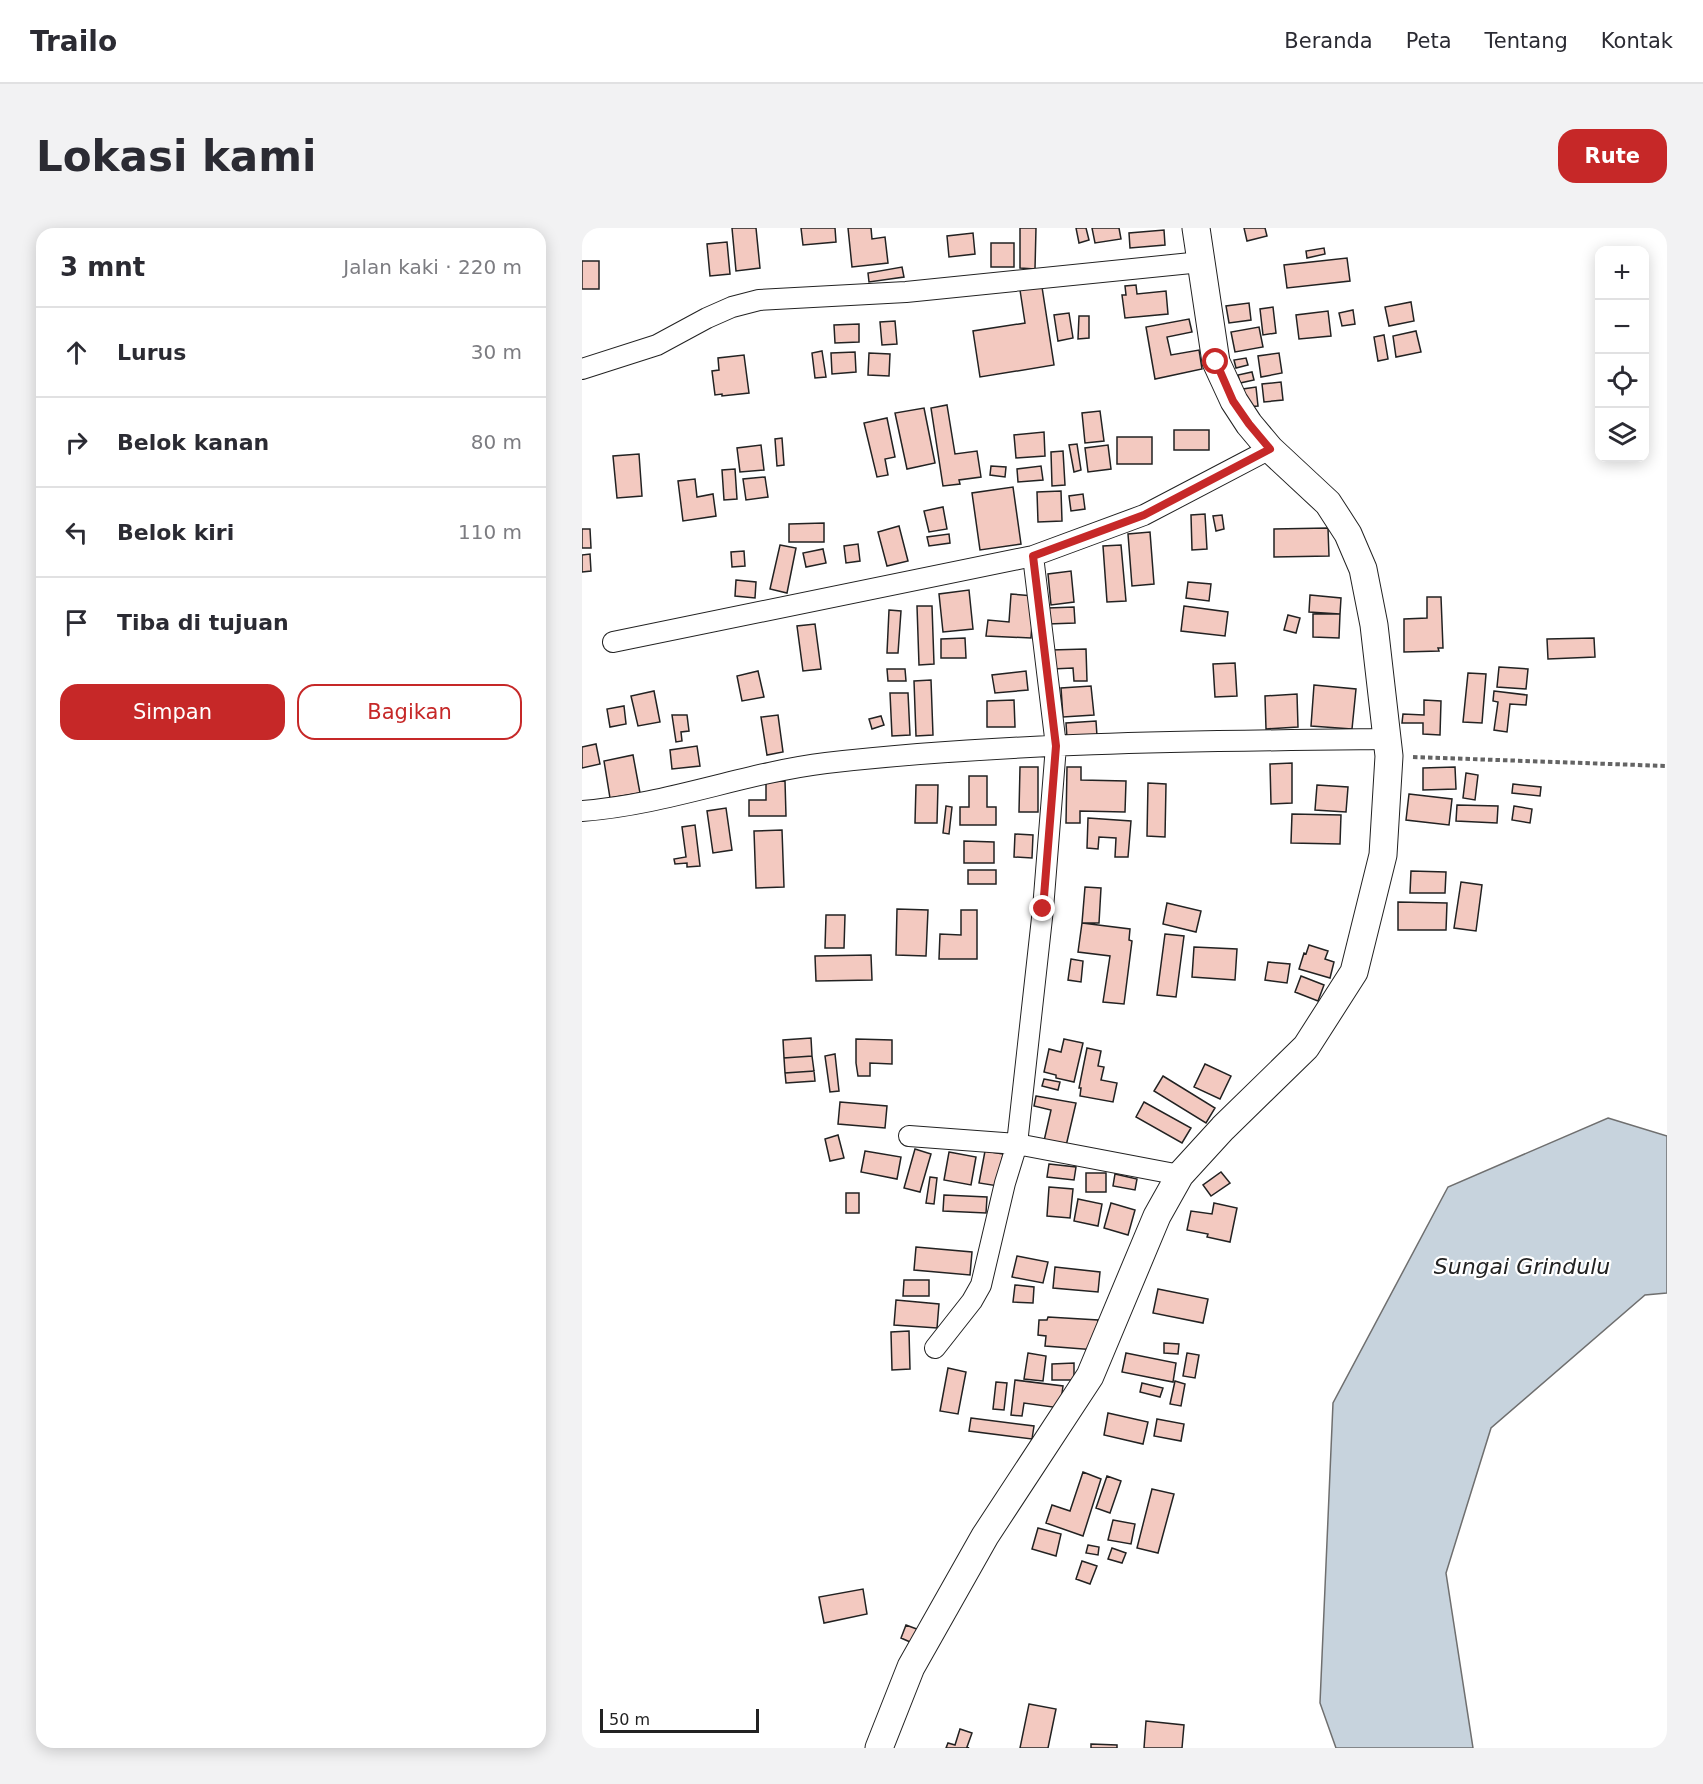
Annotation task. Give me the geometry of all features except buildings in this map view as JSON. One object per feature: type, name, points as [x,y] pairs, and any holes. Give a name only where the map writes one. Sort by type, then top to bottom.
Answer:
[{"type":"street","points":[[879,1748],[911,1667],[985,1536],[1090,1376],[1157,1216],[1180,1176],[1223,1128],[1306,1047],[1354,972],[1383,855],[1388,748],[1374,625],[1363,569],[1348,534],[1328,503],[1270,449],[1233,401],[1216,362],[1196,228]]},
{"type":"street","points":[[582,369],[657,345],[732,306],[759,300],[906,292],[1201,261]]},
{"type":"street","points":[[614,642],[1033,556],[1144,515],[1270,449]]},
{"type":"street","points":[[934,1348],[972,1301],[981,1285],[1005,1183],[1017,1144],[1043,909],[1056,746],[1033,556]]},
{"type":"street","points":[[582,811],[616,808],[802,766],[898,755],[1130,742],[1388,748]]},
{"type":"street","points":[[909,1136],[1017,1144],[1180,1176]]},
{"type":"path","points":[[1388,748],[1667,766]]},
{"type":"water","name":"Sungai Grindulu","points":[[1608,1118],[1667,1136],[1667,1293],[1645,1295],[1491,1428],[1446,1573],[1473,1748],[1336,1748],[1320,1703],[1333,1403],[1448,1187]]},
{"type":"route","points":[[1043,909],[1056,746],[1033,556],[1144,515],[1270,449],[1233,401],[1216,362]]}]
